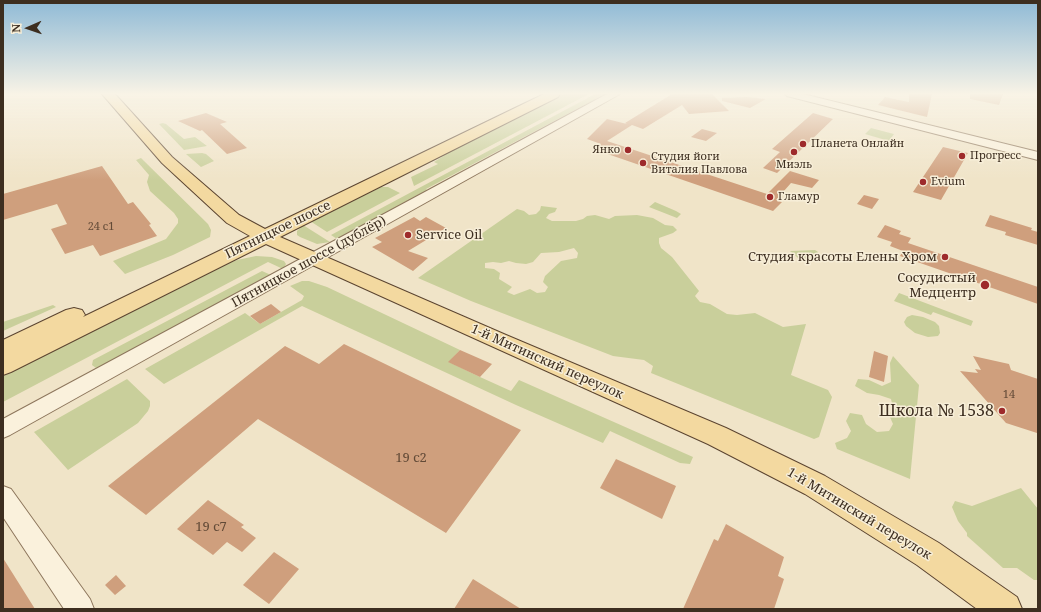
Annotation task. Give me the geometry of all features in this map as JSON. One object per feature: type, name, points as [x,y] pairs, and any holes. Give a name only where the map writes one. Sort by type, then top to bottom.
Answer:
[{"type":"main road","name":"1-й Митинский переулок","points":[[135,123],[167,160],[233,219],[259,233],[504,344],[716,436],[815,485],[928,554],[1005,609]]},
{"type":"main road","name":"Пятницкое шоссе","points":[[3,366],[259,233],[479,123]]},
{"type":"main road","name":"Пятницкое шоссе","points":[[3,349],[259,233],[493,123]]},
{"type":"street","name":"Пятницкое шоссе (дублёр)","points":[[3,429],[563,123]]},
{"type":"street","points":[[904,123],[1038,156]]},
{"type":"street","points":[[3,497],[80,609]]},
{"type":"green space","points":[[163,123],[184,139],[195,137],[207,146],[184,150],[159,124]]},
{"type":"green space","points":[[507,123],[535,123],[414,186],[411,177],[438,164],[434,162],[448,153]]},
{"type":"green space","points":[[542,123],[551,123],[426,189],[427,190],[337,239],[331,235]]},
{"type":"green space","points":[[871,128],[894,134],[889,141],[865,134]]},
{"type":"green space","points":[[186,154],[206,154],[214,161],[201,167]]},
{"type":"green space","points":[[141,158],[208,224],[211,230],[210,237],[173,255],[125,274],[113,261],[166,239],[178,223],[178,219],[174,213],[150,191],[147,182],[149,175],[136,160]]},
{"type":"green space","points":[[381,187],[388,187],[400,193],[327,232],[310,221]]},
{"type":"green space","points":[[655,202],[681,214],[677,218],[649,207]]},
{"type":"green space","points":[[541,206],[557,208],[555,212],[549,214],[546,218],[552,221],[576,221],[587,216],[595,215],[609,219],[615,216],[637,215],[653,218],[665,225],[673,226],[677,230],[659,238],[659,243],[661,248],[672,257],[699,291],[695,296],[700,302],[710,304],[727,314],[737,315],[755,313],[783,327],[806,324],[791,375],[828,390],[832,397],[819,437],[814,439],[651,373],[653,366],[644,360],[613,356],[471,301],[418,278],[517,209],[524,211],[529,215],[536,214],[540,210]],"holes":[[[574,248],[578,253],[577,258],[561,261],[545,276],[543,282],[548,287],[545,292],[537,293],[530,289],[514,295],[507,292],[512,287],[499,279],[500,273],[494,269],[485,268],[485,263],[493,262],[501,263],[509,261],[526,264],[533,262],[541,253],[559,252]]]},
{"type":"green space","points":[[303,225],[330,242],[317,244],[300,237],[297,235],[297,231]]},
{"type":"green space","points":[[815,250],[818,252],[819,258],[808,261],[798,258],[790,251]]},
{"type":"green space","points":[[256,256],[272,257],[284,261],[286,264],[283,269],[268,262],[3,402],[3,376],[226,264]]},
{"type":"green space","points":[[262,271],[271,275],[102,366],[96,368],[92,365],[93,360]]},
{"type":"green space","points":[[302,281],[309,281],[327,287],[460,350],[449,362],[480,377],[511,391],[519,380],[693,457],[690,464],[680,463],[610,431],[603,443],[516,405],[302,306],[164,384],[145,369],[245,313],[260,324],[302,300],[304,296],[290,286]]},
{"type":"green space","points":[[899,293],[973,321],[971,326],[933,312],[931,315],[894,301]]},
{"type":"green space","points":[[53,305],[56,307],[3,331],[3,322]]},
{"type":"green space","points":[[912,315],[923,317],[935,322],[939,326],[940,333],[938,336],[928,337],[915,333],[906,326],[904,322],[907,317]]},
{"type":"green space","points":[[893,356],[919,385],[910,479],[837,449],[835,443],[847,438],[851,431],[846,421],[850,413],[862,415],[866,424],[877,432],[889,431],[893,424],[889,415],[893,408],[891,399],[867,393],[855,386],[858,379],[869,380],[882,386],[891,382],[890,363]]},
{"type":"green space","points":[[127,379],[150,401],[148,411],[138,423],[68,470],[34,432]]},
{"type":"green space","points":[[1021,488],[1038,509],[1038,580],[1034,580],[1017,568],[1003,568],[967,536],[967,533],[958,521],[952,507],[955,501],[972,506]]},
{"type":"building","points":[[181,123],[225,123],[220,124],[247,148],[227,154],[202,130],[200,131]]},
{"type":"building","points":[[603,123],[627,124],[625,123],[653,123],[643,129],[632,125],[607,141],[767,194],[790,171],[819,180],[812,188],[791,183],[776,200],[782,202],[773,211],[593,149],[601,144],[587,139]]},
{"type":"building","points":[[802,123],[829,123],[777,173],[763,168],[780,152],[772,149]]},
{"type":"building","points":[[702,129],[717,133],[706,141],[691,137]]},
{"type":"building","points":[[943,147],[968,153],[941,200],[913,192]]},
{"type":"building","points":[[102,166],[128,204],[133,202],[151,224],[149,225],[157,236],[100,256],[93,245],[65,254],[51,229],[67,224],[57,204],[3,220],[3,194]]},
{"type":"building","points":[[864,195],[879,199],[872,209],[857,204]]},
{"type":"building","points":[[990,215],[1032,228],[1031,230],[1038,232],[1038,245],[1005,235],[1006,232],[985,226]]},
{"type":"building","points":[[414,217],[420,221],[426,217],[446,228],[408,251],[428,258],[413,271],[372,247],[382,242],[375,238]]},
{"type":"building","points":[[885,225],[901,231],[899,234],[911,238],[908,243],[1038,287],[1038,304],[900,256],[903,251],[890,246],[892,242],[877,237]]},
{"type":"building","points":[[271,304],[281,312],[260,324],[250,316]]},
{"type":"building","points":[[344,344],[521,430],[446,533],[258,419],[146,515],[108,486],[285,346],[319,364]]},
{"type":"building","points":[[460,350],[492,364],[480,377],[448,362]]},
{"type":"building","points":[[874,351],[888,356],[884,382],[869,377]]},
{"type":"building","points":[[973,356],[1009,364],[1011,370],[1038,379],[1037,433],[1006,423],[960,371],[978,373],[975,369],[981,370]]},
{"type":"building","points":[[616,459],[676,486],[662,519],[600,488]]},
{"type":"building","points":[[208,500],[244,525],[241,527],[256,538],[242,552],[227,542],[213,555],[177,529]]},
{"type":"building","points":[[726,524],[784,557],[778,576],[784,579],[774,609],[683,609],[714,539],[718,541]]},
{"type":"building","points":[[274,552],[299,569],[269,604],[243,585]]},
{"type":"building","points":[[3,558],[35,609],[3,609]]},
{"type":"building","points":[[116,575],[126,586],[115,595],[105,585]]},
{"type":"building","points":[[473,579],[521,609],[454,609]]},
{"type":"place","name":"Планета Онлайн","points":[[803,144]]},
{"type":"place","name":"Янко","points":[[628,150]]},
{"type":"place","name":"Миэль","points":[[794,152]]},
{"type":"place","name":"Прогресс","points":[[962,156]]},
{"type":"place","name":"Студия йоги Виталия Павлова","points":[[643,163]]},
{"type":"place","name":"Evium","points":[[923,182]]},
{"type":"place","name":"Гламур","points":[[770,197]]},
{"type":"place","name":"Service Oil","points":[[408,235]]},
{"type":"place","name":"Студия красоты Елены Хром","points":[[945,257]]},
{"type":"place","name":"Сосудистый Медцентр","points":[[985,285]]},
{"type":"place","name":"Школа № 1538","points":[[1002,411]]}]
